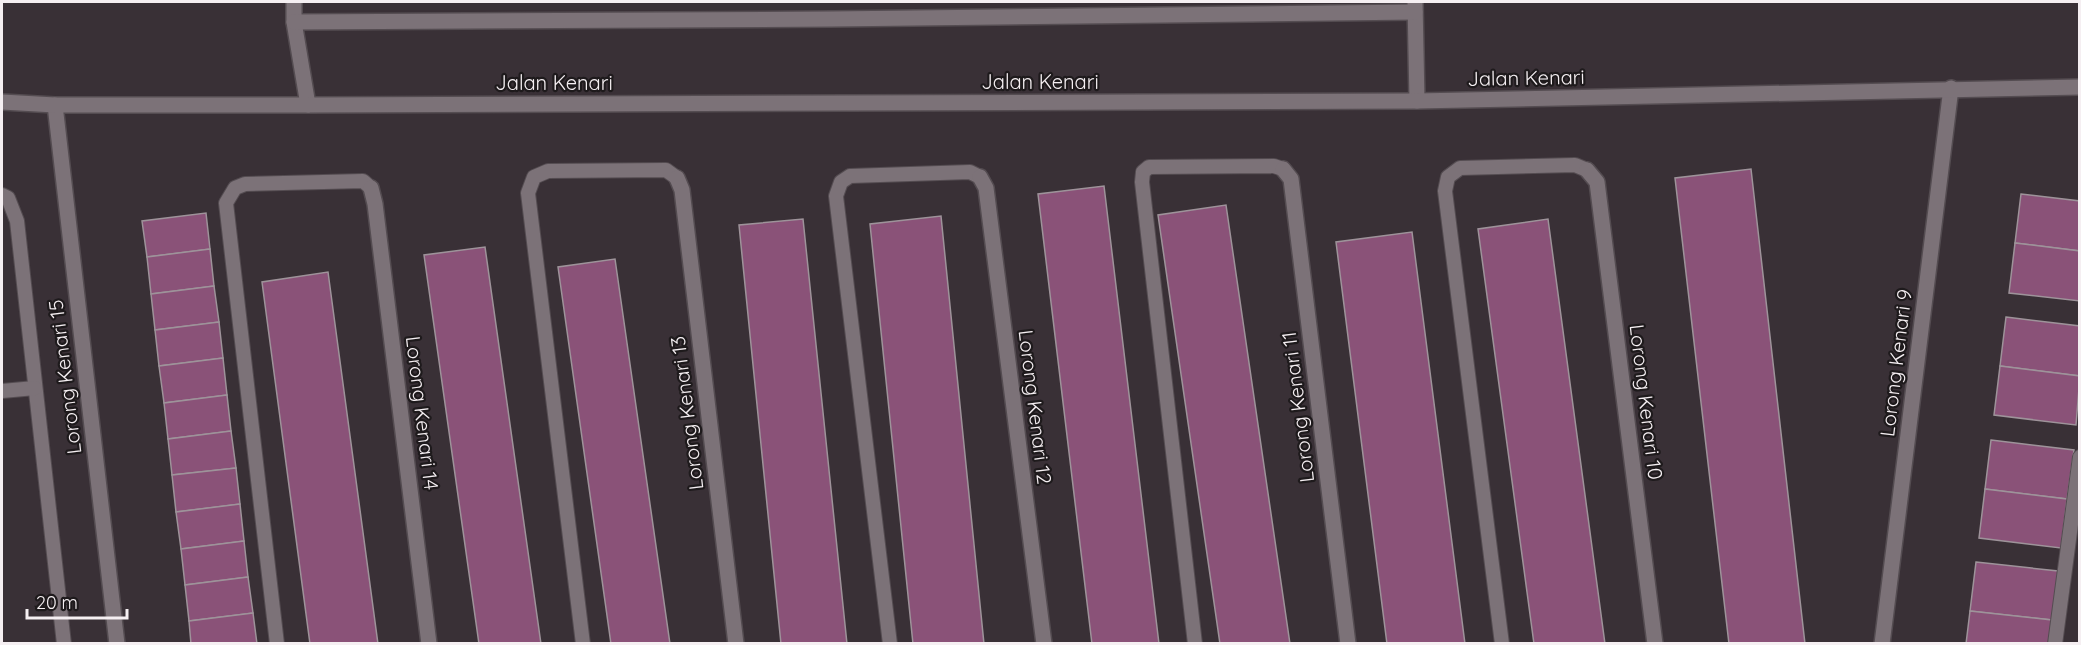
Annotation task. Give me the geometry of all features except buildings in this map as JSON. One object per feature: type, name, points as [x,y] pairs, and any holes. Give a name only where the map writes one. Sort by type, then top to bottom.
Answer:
[{"type":"street","points":[[294,2],[294,22],[308,105]]},
{"type":"street","points":[[294,22],[832,20],[1415,7],[1417,101]]},
{"type":"street","name":"Jalan Kenari","points":[[2,102],[55,105],[308,105],[1417,101],[2079,87]]},
{"type":"street","name":"Lorong Kenari 9","points":[[1882,644],[1951,88]]},
{"type":"street","name":"Lorong Kenari 15","points":[[55,105],[117,644]]},
{"type":"street","name":"Lorong Kenari 11","points":[[1283,169],[1291,179],[1347,644]]},
{"type":"street","name":"Lorong Kenari 10","points":[[1587,170],[1597,182],[1655,644]]},
{"type":"street","name":"Lorong Kenari 12","points":[[980,177],[986,189],[1044,644]]},
{"type":"street","name":"Lorong Kenari 13","points":[[677,178],[682,190],[736,644]]},
{"type":"street","name":"Lorong Kenari 14","points":[[371,188],[375,204],[429,644]]},
{"type":"lane","points":[[1502,644],[1445,191],[1446,184],[1448,177],[1460,168],[1575,165],[1587,170]]},
{"type":"lane","points":[[1195,644],[1142,182],[1143,172],[1149,167],[1274,166],[1283,169]]},
{"type":"lane","points":[[583,644],[528,192],[534,177],[548,171],[666,170],[677,178]]},
{"type":"lane","points":[[890,644],[836,196],[841,182],[850,176],[970,172],[980,177]]},
{"type":"lane","points":[[277,644],[226,203],[235,188],[245,184],[363,181],[371,188]]},
{"type":"lane","points":[[2,195],[8,198],[17,221],[64,644]]},
{"type":"lane","points":[[2,391],[35,388]]},
{"type":"lane","points":[[2055,644],[2079,457]]}]
